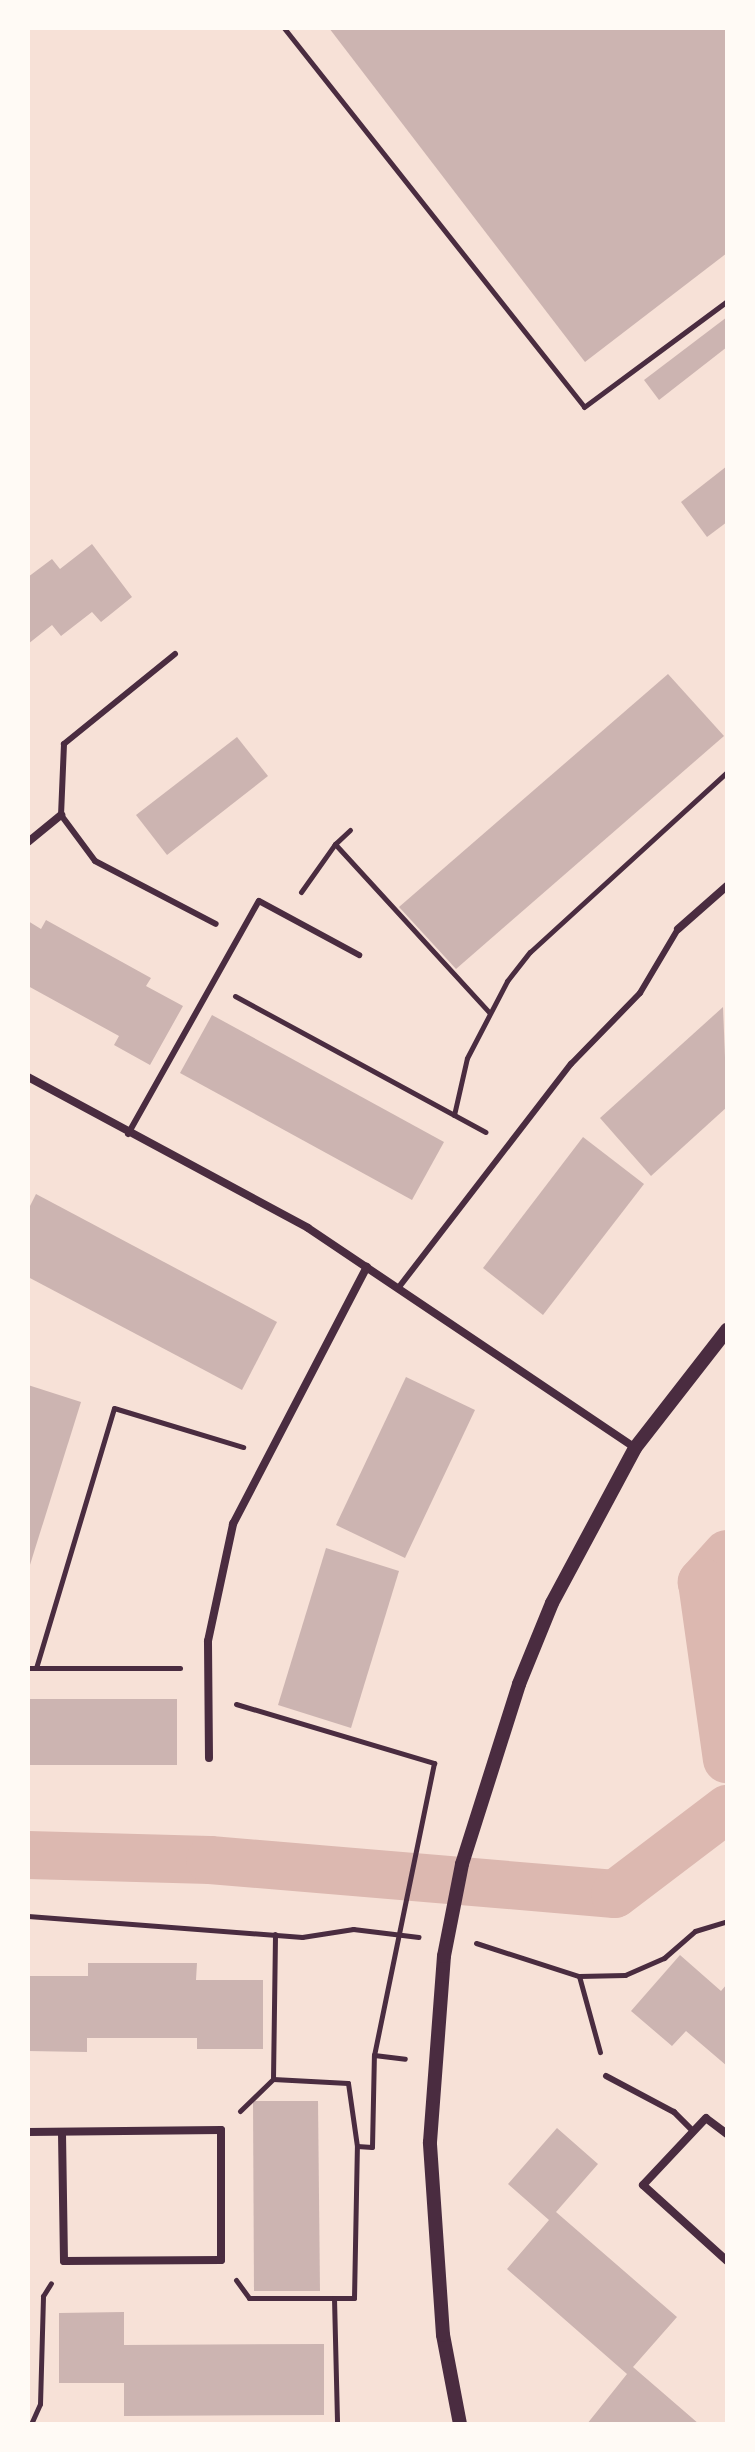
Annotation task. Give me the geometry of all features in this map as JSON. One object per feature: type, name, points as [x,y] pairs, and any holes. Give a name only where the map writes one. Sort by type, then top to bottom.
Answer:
[{"type":"street","points":[[28,842],[61,815]]},
{"type":"street","points":[[678,929],[727,886]]},
{"type":"street","points":[[28,1077],[128,1134],[308,1228],[635,1448]]},
{"type":"street","points":[[209,1758],[209,1667],[218,1579],[233,1524],[367,1267]]},
{"type":"street","points":[[460,2424],[443,2335],[430,2142],[433,2062],[440,2000],[474,1819],[552,1603],[635,1448],[727,1330]]},
{"type":"street","points":[[727,2134],[706,2118],[643,2185],[727,2261]]},
{"type":"street","points":[[28,2132],[221,2130],[221,2260],[64,2261],[62,2132]]},
{"type":"lane","points":[[175,654],[64,744],[61,815],[95,861],[216,924]]},
{"type":"lane","points":[[128,1134],[259,901],[359,955]]},
{"type":"lane","points":[[399,1287],[571,1064],[640,993],[678,929]]},
{"type":"lane","points":[[606,2076],[674,2112],[693,2131]]},
{"type":"path","points":[[284,28],[584,407],[727,301]]},
{"type":"path","points":[[454,1115],[467,1058],[490,1013],[530,952],[727,772]]},
{"type":"path","points":[[286,915],[335,844],[350,830]]},
{"type":"path","points":[[335,844],[490,1013]]},
{"type":"path","points":[[213,984],[508,1143]]},
{"type":"path","points":[[36,1668],[114,1408],[267,1455]]},
{"type":"path","points":[[28,1668],[209,1667]]},
{"type":"path","points":[[209,1696],[434,1763],[374,2055],[372,2147],[357,2146]]},
{"type":"path","points":[[28,1916],[302,1937],[353,1929],[425,1937]]},
{"type":"path","points":[[468,1943],[497,1946],[579,1976],[625,1975],[664,1958],[695,1931],[727,1921]]},
{"type":"path","points":[[221,2130],[273,2079],[275,1934]]},
{"type":"path","points":[[579,1976],[606,2076]]},
{"type":"path","points":[[374,2055],[433,2062]]},
{"type":"path","points":[[221,2260],[249,2298],[354,2298],[357,2146],[348,2083],[273,2079]]},
{"type":"path","points":[[31,2424],[40,2404],[43,2296],[64,2261]]},
{"type":"path","points":[[334,2298],[337,2424]]},
{"type":"building","points":[[329,28],[727,28],[727,253],[585,362]]},
{"type":"building","points":[[727,317],[727,347],[659,400],[644,380]]},
{"type":"building","points":[[727,466],[727,522],[707,537],[681,502]]},
{"type":"building","points":[[92,544],[132,597],[101,622],[92,612],[61,636],[52,625],[28,644],[28,577],[52,559],[60,569]]},
{"type":"building","points":[[668,674],[724,736],[456,969],[399,907]]},
{"type":"building","points":[[237,737],[268,776],[167,855],[136,815]]},
{"type":"building","points":[[46,920],[151,978],[146,986],[183,1006],[150,1065],[114,1045],[119,1036],[28,986],[28,921],[41,929]]},
{"type":"building","points":[[723,1007],[727,1107],[651,1176],[600,1118]]},
{"type":"building","points":[[212,1015],[444,1142],[412,1200],[180,1073]]},
{"type":"building","points":[[583,1137],[644,1184],[543,1315],[483,1268]]},
{"type":"building","points":[[36,1194],[277,1322],[242,1390],[28,1277],[28,1210]]},
{"type":"building","points":[[406,1377],[475,1410],[405,1558],[336,1525]]},
{"type":"building","points":[[28,1385],[81,1402],[29,1568],[28,1568]]},
{"type":"building","points":[[326,1548],[399,1571],[351,1728],[278,1705]]},
{"type":"building","points":[[28,1699],[177,1699],[177,1765],[28,1765]]},
{"type":"building","points":[[680,1955],[721,1991],[727,1984],[727,2066],[686,2031],[672,2046],[631,2011]]},
{"type":"building","points":[[88,1963],[197,1963],[196,1980],[263,1980],[263,2049],[197,2049],[197,2038],[87,2038],[87,2052],[28,2051],[28,1976],[88,1976]]},
{"type":"building","points":[[253,2101],[318,2101],[320,2291],[254,2291]]},
{"type":"building","points":[[557,2128],[598,2164],[556,2212],[677,2317],[633,2367],[699,2424],[587,2424],[627,2374],[507,2269],[549,2220],[508,2184]]},
{"type":"building","points":[[124,2312],[124,2345],[324,2344],[324,2415],[124,2416],[124,2383],[59,2383],[59,2313]]},
{"type":"waterway","points":[[727,1554],[702,1582],[727,1759]]},
{"type":"waterway","points":[[28,1855],[210,1860],[615,1894],[727,1809]]}]
